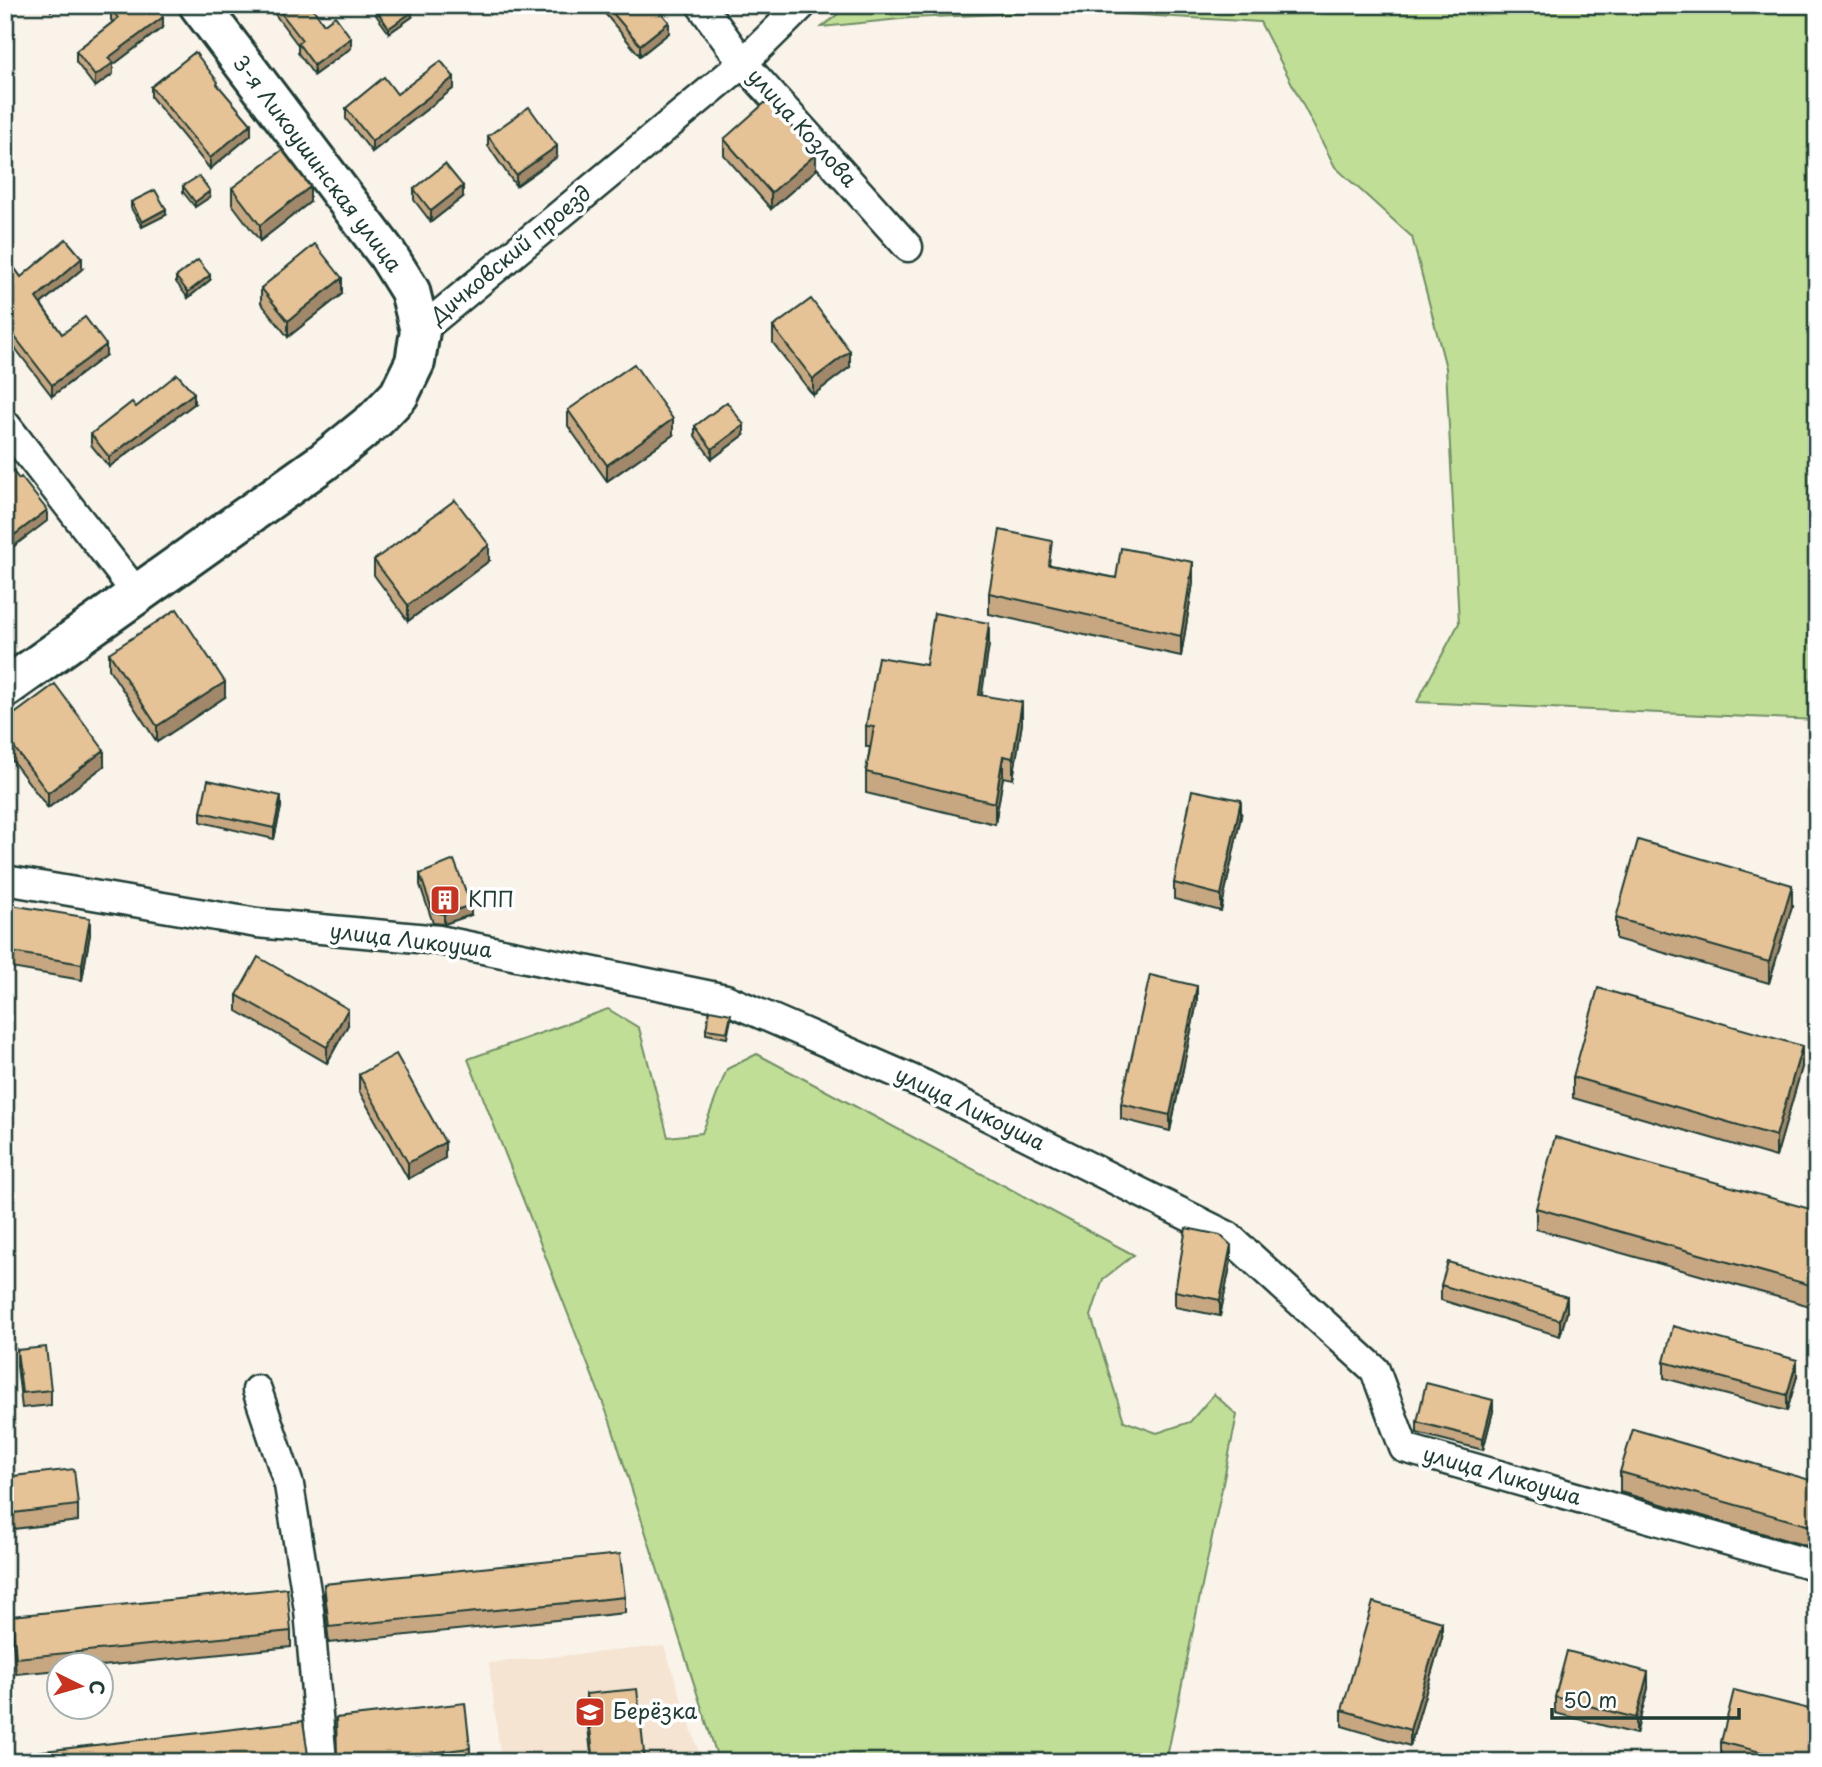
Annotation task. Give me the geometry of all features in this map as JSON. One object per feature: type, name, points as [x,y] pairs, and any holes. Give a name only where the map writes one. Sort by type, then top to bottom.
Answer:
[{"type":"street","name":"3-я Ликоушинская улица","points":[[199,5],[387,254],[410,291],[420,331]]},
{"type":"street","name":"улица Козлова","points":[[701,5],[743,63],[908,247]]},
{"type":"street","name":"Дичковский проезд","points":[[5,688],[323,462],[376,419],[399,395],[415,362],[420,331],[743,63],[802,5]]},
{"type":"street","points":[[5,424],[138,595]]},
{"type":"street","name":"улица Ликоуша","points":[[5,880],[257,923],[439,940],[726,999],[925,1085],[1228,1236],[1375,1370],[1404,1448],[1817,1566]]},
{"type":"street","points":[[257,1390],[289,1485],[309,1610],[322,1762]]},
{"type":"shaded area","name":"Берёзка","points":[[664,1646],[702,1762],[501,1762],[489,1663]]},
{"type":"green space","points":[[849,5],[1817,5],[1817,720],[1417,702],[1459,623],[1446,368],[1412,237],[1335,167],[1260,22],[1071,11],[910,18],[822,27]]},
{"type":"green space","points":[[608,1009],[639,1028],[668,1137],[702,1133],[727,1069],[757,1054],[1134,1255],[1103,1279],[1091,1316],[1124,1421],[1157,1433],[1190,1422],[1214,1394],[1237,1415],[1166,1762],[719,1762],[610,1421],[468,1059]]},
{"type":"building","points":[[117,5],[155,5],[163,17],[108,58],[113,63],[95,76],[76,51],[118,18],[111,9]]},
{"type":"building","points":[[275,5],[310,5],[324,24],[335,16],[351,38],[314,65],[298,43],[302,40]]},
{"type":"building","points":[[382,5],[408,5],[412,12],[389,28],[376,10]]},
{"type":"building","points":[[606,5],[655,5],[669,22],[640,45]]},
{"type":"building","points":[[195,52],[217,84],[251,124],[210,158],[151,87]]},
{"type":"building","points":[[441,61],[454,77],[372,141],[346,108],[384,77],[397,94]]},
{"type":"building","points":[[768,100],[816,154],[771,193],[724,139]]},
{"type":"building","points":[[529,107],[557,146],[516,175],[488,136]]},
{"type":"building","points":[[282,150],[310,187],[260,225],[232,188]]},
{"type":"building","points":[[445,164],[463,186],[431,211],[414,189]]},
{"type":"building","points":[[199,176],[210,191],[195,202],[183,186]]},
{"type":"building","points":[[155,190],[166,209],[142,222],[131,202]]},
{"type":"building","points":[[66,239],[82,258],[36,298],[62,334],[85,317],[106,345],[52,385],[5,324],[5,255],[21,277]]},
{"type":"building","points":[[315,244],[342,278],[288,321],[261,288]]},
{"type":"building","points":[[198,260],[210,275],[188,292],[176,277]]},
{"type":"building","points":[[811,299],[850,351],[813,379],[773,327]]},
{"type":"building","points":[[634,364],[673,419],[607,465],[568,410]]},
{"type":"building","points":[[177,374],[194,393],[109,457],[91,434],[132,402],[136,407]]},
{"type":"building","points":[[727,402],[744,425],[712,449],[695,426]]},
{"type":"building","points":[[5,461],[47,510],[5,542]]},
{"type":"building","points":[[455,500],[489,545],[408,605],[374,560]]},
{"type":"building","points":[[1000,530],[1052,541],[1049,565],[1116,578],[1121,548],[1193,562],[1181,636],[989,593]]},
{"type":"building","points":[[177,609],[225,682],[157,726],[109,653]]},
{"type":"building","points":[[934,613],[989,623],[979,695],[1022,702],[1013,758],[1003,756],[995,803],[866,772],[874,727],[866,726],[878,657],[926,665]]},
{"type":"building","points":[[55,684],[104,750],[48,793],[5,735],[5,721]]},
{"type":"building","points":[[208,780],[281,796],[274,828],[201,812]]},
{"type":"building","points":[[1192,790],[1241,800],[1221,895],[1174,883]]},
{"type":"building","points":[[1638,840],[1792,885],[1769,962],[1616,918]]},
{"type":"building","name":"КПП","points":[[454,860],[471,905],[444,914],[433,912],[420,874]]},
{"type":"building","points":[[5,904],[90,918],[82,964],[5,951]]},
{"type":"building","points":[[258,957],[348,1009],[327,1047],[237,995]]},
{"type":"building","points":[[1150,975],[1197,986],[1170,1115],[1121,1104]]},
{"type":"building","points":[[1598,988],[1802,1046],[1776,1136],[1573,1077]]},
{"type":"building","points":[[5,1010],[10,1011],[5,1038]]},
{"type":"building","points":[[710,1010],[731,1014],[727,1032],[706,1029]]},
{"type":"building","points":[[396,1054],[445,1142],[408,1163],[359,1075]]},
{"type":"building","points":[[1555,1137],[1817,1211],[1817,1287],[1536,1208]]},
{"type":"building","points":[[1186,1228],[1220,1235],[1231,1245],[1220,1300],[1175,1291]]},
{"type":"building","points":[[1448,1262],[1567,1297],[1560,1320],[1441,1285]]},
{"type":"building","points":[[1673,1326],[1797,1360],[1787,1395],[1664,1362]]},
{"type":"building","points":[[46,1347],[51,1390],[22,1393],[17,1350]]},
{"type":"building","points":[[1426,1383],[1493,1400],[1483,1439],[1417,1422]]},
{"type":"building","points":[[1633,1429],[1817,1482],[1817,1528],[1620,1472]]},
{"type":"building","points":[[74,1469],[78,1505],[5,1514],[5,1477]]},
{"type":"building","points":[[620,1554],[625,1597],[329,1627],[324,1584]]},
{"type":"building","points":[[287,1588],[291,1631],[77,1652],[46,1652],[46,1655],[16,1658],[12,1616]]},
{"type":"building","points":[[1373,1602],[1442,1622],[1410,1730],[1342,1710]]},
{"type":"building","points":[[1567,1651],[1648,1672],[1636,1718],[1555,1697]]},
{"type":"building","points":[[637,1689],[645,1762],[594,1762],[586,1694]]},
{"type":"building","points":[[1734,1690],[1817,1711],[1817,1762],[1801,1762],[1721,1742]]},
{"type":"building","points":[[465,1703],[470,1748],[355,1762],[326,1762],[337,1753],[336,1718]]},
{"type":"building","points":[[303,1721],[308,1755],[318,1762],[28,1762],[27,1753]]},
{"type":"place","name":"КПП","points":[[445,900]]},
{"type":"place","name":"Берёзка","points":[[590,1712]]}]
